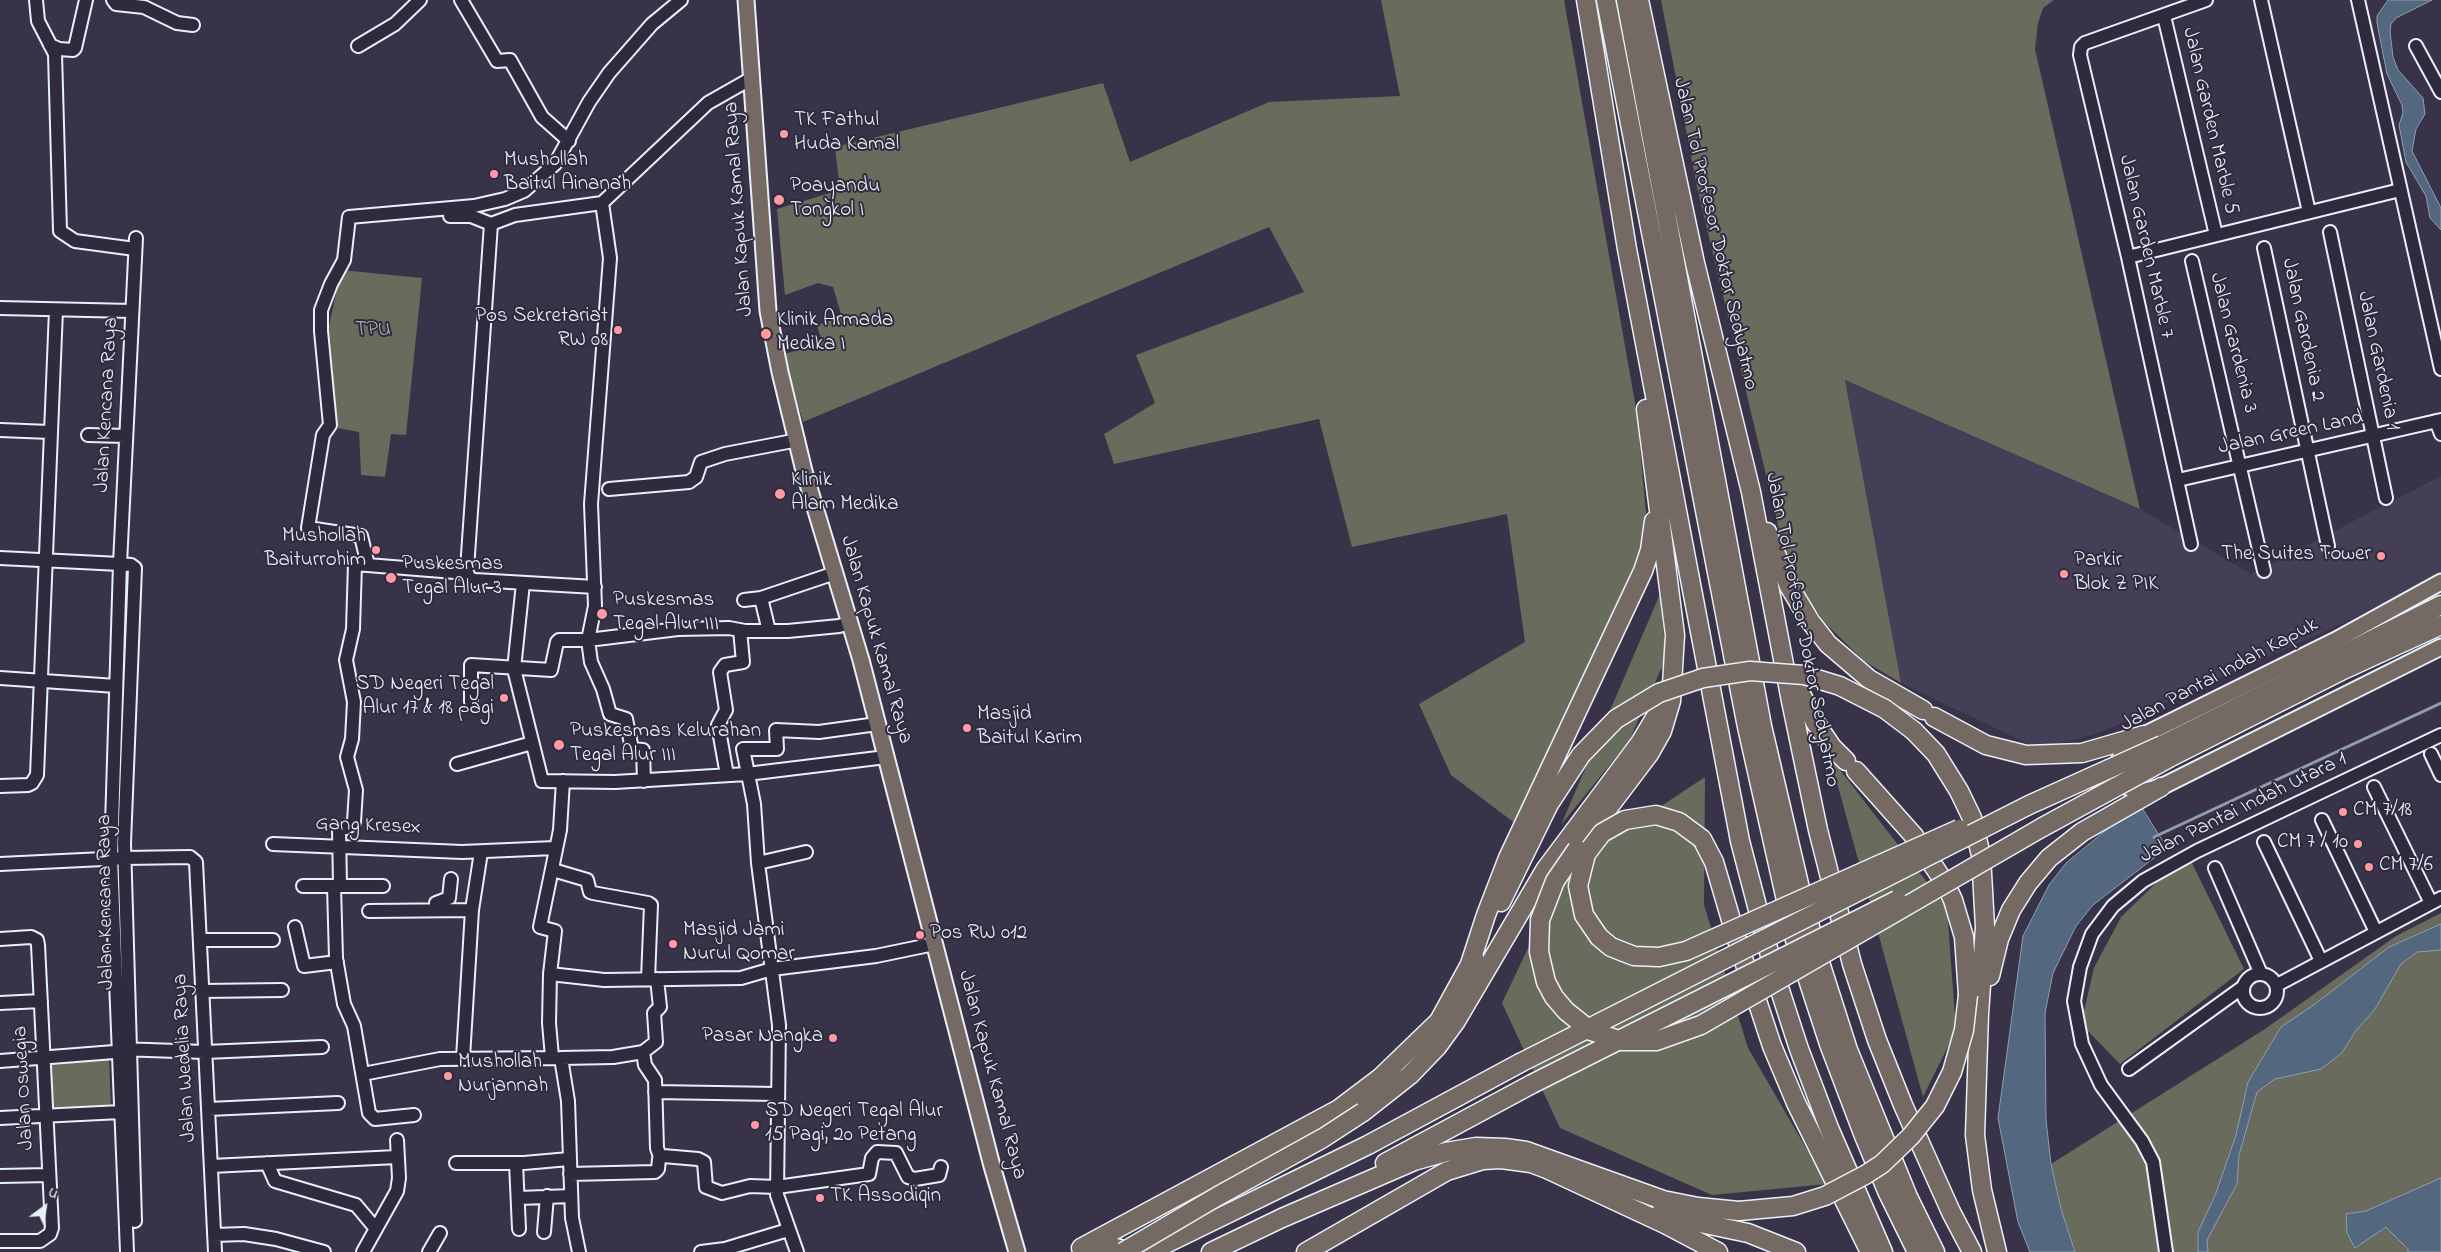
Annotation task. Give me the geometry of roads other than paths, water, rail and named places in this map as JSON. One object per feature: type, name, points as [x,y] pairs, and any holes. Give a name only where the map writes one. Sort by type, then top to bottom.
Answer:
[{"type":"highway","points":[[1606,0],[1746,727],[1795,940],[1829,1044],[1864,1136],[1887,1191],[1917,1252]]},
{"type":"highway","name":"Jalan Tol Profesor Doktor Sedyatmo","points":[[1626,0],[1762,726],[1802,897],[1822,972],[1848,1050],[1908,1197],[1935,1252]]},
{"type":"highway","points":[[1588,7],[1627,249],[1740,842],[1758,915],[1799,1049],[1829,1128],[1883,1252]]},
{"type":"highway","name":"Jalan Tol Profesor Doktor Sedyatmo","points":[[1640,7],[1695,263],[1751,492],[1818,830],[1852,964],[1877,1040],[1903,1105],[1951,1212],[1972,1252]]},
{"type":"highway","points":[[1627,249],[1675,636],[1670,708],[1658,739],[1636,772],[1555,881],[1543,911],[1538,942],[1543,974],[1559,1004],[1584,1027],[1609,1038],[1643,1042],[1667,1038],[1701,1025],[2041,828],[2165,752],[2441,605]]},
{"type":"highway","points":[[1751,492],[1785,578],[1820,634],[1839,655],[1869,679],[1986,745],[2026,755],[2082,753],[2144,735]]},
{"type":"highway","points":[[1477,969],[1504,866],[1643,571],[1652,540],[1657,498]]},
{"type":"highway","points":[[1870,1252],[1796,1103],[1775,1053],[1736,937],[1714,862],[1702,839],[1679,822],[1656,816],[1625,820],[1602,833],[1586,854],[1578,886],[1584,915],[1599,937],[1611,947],[1634,956],[1659,957],[1686,951],[1942,835],[2165,752],[2441,625]]},
{"type":"highway","points":[[1211,1252],[1275,1222],[1430,1156],[1488,1146],[1526,1151],[1663,1200],[1698,1207],[1739,1211],[1793,1206],[1825,1196],[1865,1175],[1906,1141],[1935,1106],[1952,1072],[1964,1030],[1968,995],[1964,937],[1953,900],[1946,885],[1914,836],[1832,747],[1815,722],[1782,653]]},
{"type":"highway","points":[[1123,1252],[1323,1138],[1369,1107],[1410,1075],[1437,1047],[1477,969],[1542,817],[1566,775],[1581,755],[1616,719],[1659,694],[1702,678],[1750,671],[1794,674],[1827,681],[1852,691],[1885,709],[1914,731],[1936,754],[1957,786],[1972,818],[1981,855],[1984,927],[1975,1135],[1988,1218],[1997,1252]]},
{"type":"highway","points":[[1369,1107],[1428,1040],[1439,1021],[1538,880],[1650,727],[1673,683]]},
{"type":"highway","points":[[1976,1082],[1994,956],[2004,925],[2020,896],[2049,858],[2071,840],[2161,787]]},
{"type":"highway","points":[[1150,1252],[1262,1199],[1520,1063],[2029,804]]},
{"type":"highway","points":[[1275,1222],[1532,1084],[2041,828]]},
{"type":"highway","points":[[1077,1250],[1339,1109],[1380,1078],[1439,1021]]},
{"type":"highway","points":[[1526,1151],[1599,1188],[1660,1212],[1694,1222],[1748,1233],[1796,1252]]},
{"type":"highway","points":[[1306,1252],[1448,1171],[1483,1160],[1501,1159],[1532,1164],[1547,1169],[1665,1224],[1718,1252]]},
{"type":"main road","name":"Jalan Kapuk Kamal Raya","points":[[746,0],[768,311],[780,372],[804,471],[835,573],[877,724],[992,1166],[1017,1252]]},
{"type":"main road","name":"Jalan Pantai Indah Kapuk","points":[[2441,582],[2344,636],[2144,735],[2129,745],[2122,753],[2118,763],[2118,772],[2122,782],[2132,790],[2140,792],[2161,787],[2441,647]]},
{"type":"main road","points":[[1077,1250],[1104,1244],[1119,1246],[1133,1252]]},
{"type":"street","name":"Jalan Kencana Raya","points":[[36,0],[38,21],[54,47],[55,54],[60,231],[75,242],[135,244],[116,686],[117,858],[136,1252]]},
{"type":"street","points":[[54,47],[73,50],[75,48],[86,0]]},
{"type":"street","points":[[112,0],[116,4],[144,7],[177,23],[193,25]]},
{"type":"street","points":[[358,46],[395,24],[420,0]]},
{"type":"street","points":[[461,0],[497,61],[510,60],[542,117],[569,141]]},
{"type":"street","points":[[414,1115],[380,1119],[371,1117],[354,1026],[344,1004],[337,962],[339,829],[346,828],[354,822],[356,790],[347,757],[352,739],[354,702],[346,660],[353,629],[362,565],[361,536],[308,528],[323,434],[330,425],[321,331],[321,310],[330,284],[344,260],[350,218],[446,209],[505,199],[524,192],[555,164],[589,102],[609,73],[652,24],[682,0]]},
{"type":"street","points":[[2164,16],[2206,0]]},
{"type":"street","points":[[2261,0],[2309,212]]},
{"type":"street","points":[[2358,0],[2441,369]]},
{"type":"street","name":"Jalan Garden Marble 5","points":[[2164,16],[2216,235]]},
{"type":"street","name":"Jalan Garden Marble 7","points":[[2164,16],[2090,41],[2081,47],[2080,55],[2128,257],[2191,544]]},
{"type":"street","points":[[2416,46],[2441,92]]},
{"type":"street","points":[[402,218],[422,215],[470,216],[491,224],[515,215],[602,203],[708,103],[752,78]]},
{"type":"street","points":[[2128,257],[2400,190]]},
{"type":"street","points":[[602,203],[610,258],[591,504],[595,606],[588,640],[590,662],[603,689],[610,714],[626,719],[632,749],[643,750],[644,780]]},
{"type":"street","points":[[467,569],[491,224]]},
{"type":"street","name":"Jalan Gardenia 1","points":[[2330,232],[2386,498]]},
{"type":"street","name":"Jalan Gardenia 2","points":[[2264,248],[2328,546]]},
{"type":"street","name":"Jalan Gardenia 3","points":[[2192,261],[2241,464],[2264,571]]},
{"type":"street","points":[[0,308],[132,311]]},
{"type":"street","points":[[0,786],[28,785],[32,783],[37,775],[44,560],[56,310]]},
{"type":"street","points":[[2439,421],[2441,434]]},
{"type":"street","name":"Jalan Green Land","points":[[2178,480],[2241,464],[2439,421]]},
{"type":"street","points":[[0,430],[50,432]]},
{"type":"street","points":[[88,435],[126,436]]},
{"type":"street","points":[[609,489],[689,482],[696,477],[701,462],[725,454],[798,440]]},
{"type":"street","points":[[0,558],[120,564]]},
{"type":"street","name":"Jalan Kencana Raya","points":[[117,858],[136,572],[134,566],[120,564]]},
{"type":"street","points":[[362,565],[467,573],[470,579],[476,580],[595,587]]},
{"type":"street","points":[[744,600],[761,598],[835,573]]},
{"type":"street","points":[[523,583],[514,669],[542,781],[644,780],[747,774],[886,757]]},
{"type":"street","points":[[761,598],[769,631]]},
{"type":"street","points":[[470,702],[471,665],[550,670],[558,641],[588,640],[678,629],[729,628],[769,631],[839,626],[849,623]]},
{"type":"street","points":[[728,775],[718,725],[726,710],[720,672],[725,665],[744,662],[740,630]]},
{"type":"street","points":[[0,678],[116,686]]},
{"type":"street","points":[[797,1252],[777,1195],[779,1025],[758,863],[754,804],[743,749],[777,749],[776,730],[819,732],[877,724]]},
{"type":"street","name":"Jalan Pantai Indah Utara 1","points":[[2166,1252],[2153,1162],[2142,1141],[2101,1085],[2082,1044],[2074,1001],[2080,967],[2092,934],[2113,906],[2143,881],[2197,851],[2441,735]]},
{"type":"street","points":[[457,764],[532,743]]},
{"type":"street","points":[[2431,754],[2441,775]]},
{"type":"street","points":[[563,781],[560,830],[540,927],[555,931],[550,974],[549,1023],[568,1101],[572,1218],[579,1252]]},
{"type":"street","points":[[2276,985],[2436,900],[2374,788]]},
{"type":"street","points":[[2322,820],[2376,932]]},
{"type":"street","points":[[2264,842],[2321,961]]},
{"type":"street","name":"Gang Kresex","points":[[273,844],[462,852],[555,848]]},
{"type":"street","points":[[463,1058],[472,910],[481,852]]},
{"type":"street","points":[[758,863],[806,852]]},
{"type":"street","name":"Jalan Wedelia Raya","points":[[117,858],[190,857],[196,862],[215,1252]]},
{"type":"street","points":[[0,864],[117,858]]},
{"type":"street","points":[[2215,868],[2262,974]]},
{"type":"street","points":[[363,1074],[440,1059],[613,1057],[643,1052],[656,1042],[654,1013],[660,1007],[653,979],[650,905],[648,903],[593,894],[590,892],[587,880],[553,870]]},
{"type":"street","points":[[436,910],[436,902],[449,898],[450,879]]},
{"type":"street","points":[[304,886],[383,886]]},
{"type":"street","points":[[369,911],[472,910]]},
{"type":"street","points":[[295,927],[304,966],[337,962]]},
{"type":"street","name":"Jalan Oswegia","points":[[0,939],[31,937],[37,940],[44,1059],[50,1234],[40,1241],[0,1241]]},
{"type":"street","points":[[200,940],[273,940]]},
{"type":"street","points":[[550,974],[604,980],[741,978],[772,969],[876,956],[934,944]]},
{"type":"street","points":[[2129,1069],[2243,987],[2252,976],[2262,974],[2271,977],[2276,985],[2276,999],[2269,1006],[2259,1008],[2247,1001],[2243,987]]},
{"type":"street","points":[[203,991],[282,990]]},
{"type":"street","points":[[0,1003],[41,1001]]},
{"type":"street","points":[[0,1061],[44,1059],[125,1051],[205,1052],[322,1047]]},
{"type":"street","name":"Jalan Kencana Raya","points":[[125,1051],[121,1112],[127,1252]]},
{"type":"street","points":[[570,1174],[655,1172],[658,1170],[660,1157],[656,1148],[655,1080],[645,1064],[643,1052]]},
{"type":"street","points":[[655,1092],[777,1094]]},
{"type":"street","points":[[209,1109],[338,1103]]},
{"type":"street","points":[[0,1118],[121,1112]]},
{"type":"street","points":[[363,1252],[397,1190],[399,1178],[397,1140]]},
{"type":"street","points":[[660,1157],[669,1155],[703,1160],[705,1185],[712,1191],[722,1192],[750,1186],[777,1187],[869,1174],[872,1158],[877,1152],[896,1153],[908,1177],[915,1179],[939,1175],[941,1167]]},
{"type":"street","points":[[211,1166],[398,1157]]},
{"type":"street","points":[[456,1163],[516,1163],[569,1159]]},
{"type":"street","points":[[516,1163],[519,1229]]},
{"type":"street","points":[[267,1164],[275,1181],[356,1206],[376,1229]]},
{"type":"street","points":[[0,1176],[49,1174]]},
{"type":"street","points":[[544,1232],[547,1196]]},
{"type":"street","points":[[519,1198],[571,1196]]},
{"type":"street","points":[[701,1252],[725,1249],[788,1230]]},
{"type":"street","points":[[429,1252],[440,1232]]},
{"type":"street","points":[[214,1235],[244,1234],[276,1239],[324,1252]]},
{"type":"water","points":[[2388,0],[2432,0],[2396,18],[2391,24],[2390,31],[2393,57],[2398,70],[2423,98],[2425,114],[2416,129],[2412,151],[2441,208],[2441,230],[2430,218],[2426,196],[2406,162],[2399,125],[2403,113],[2402,105],[2387,74],[2377,23],[2377,16]]},
{"type":"water","points":[[2139,803],[2167,848],[2093,905],[2076,926],[2053,973],[2045,1013],[2046,1120],[2051,1164],[2061,1209],[2075,1252],[2030,1252],[2018,1222],[1998,1118],[2023,936],[2049,885],[2066,863]]},
{"type":"water","points":[[2441,924],[2441,950],[2417,952],[2401,964],[2375,1009],[2355,1032],[2342,1053],[2321,1069],[2275,1079],[2257,1092],[2239,1155],[2237,1184],[2207,1240],[2208,1252],[2198,1252],[2198,1232],[2216,1193],[2236,1135],[2248,1082],[2281,1027],[2315,1004],[2389,947]]},
{"type":"water","points":[[2441,1178],[2441,1252],[2408,1252],[2408,1249],[2386,1227],[2355,1248],[2347,1233],[2346,1214],[2366,1211]]},
{"type":"waterway","points":[[2154,837],[2441,703]]},
{"type":"place","name":"TK Fathul Huda Kamal","points":[[784,134]]},
{"type":"place","name":"Mushollah Baitul Ainanah","points":[[494,174]]},
{"type":"place","name":"Poayandu Tongkol I","points":[[779,200]]},
{"type":"place","name":"Pos Sekretariat RW 08","points":[[618,330]]},
{"type":"place","name":"Klinik Armada Medika I","points":[[766,334]]},
{"type":"place","name":"Klinik Alam Medika","points":[[780,494]]},
{"type":"place","name":"Mushollah Baiturrohim","points":[[376,550]]},
{"type":"place","name":"The Suites Tower","points":[[2381,556]]},
{"type":"place","name":"Parkir Blok Z PIK","points":[[2064,574]]},
{"type":"place","name":"Puskesmas Tegal Alur 3","points":[[391,578]]},
{"type":"place","name":"Puskesmas Tegal Alur III","points":[[602,614]]},
{"type":"place","name":"SD Negeri Tegal Alur 17 & 18 pagi","points":[[504,698]]},
{"type":"place","name":"Masjid Baitul Karim","points":[[967,728]]},
{"type":"place","name":"Puskesmas Kelurahan Tegal Alur III","points":[[559,745]]},
{"type":"place","name":"CM 7/18","points":[[2343,812]]},
{"type":"place","name":"CM 7 / 10","points":[[2358,844]]},
{"type":"place","name":"CM 7/6","points":[[2369,867]]},
{"type":"place","name":"Pos RW 012","points":[[920,935]]},
{"type":"place","name":"Masjid Jami Nurul Qomar","points":[[673,944]]},
{"type":"place","name":"Pasar Nangka","points":[[833,1038]]},
{"type":"place","name":"Mushollah Nurjannah","points":[[448,1076]]},
{"type":"place","name":"SD Negeri Tegal Alur 15 Pagi, 20 Petang","points":[[755,1125]]},
{"type":"place","name":"TK Assodiqin","points":[[820,1198]]},
{"type":"park label","name":"TPU","points":[[373,332]]}]
